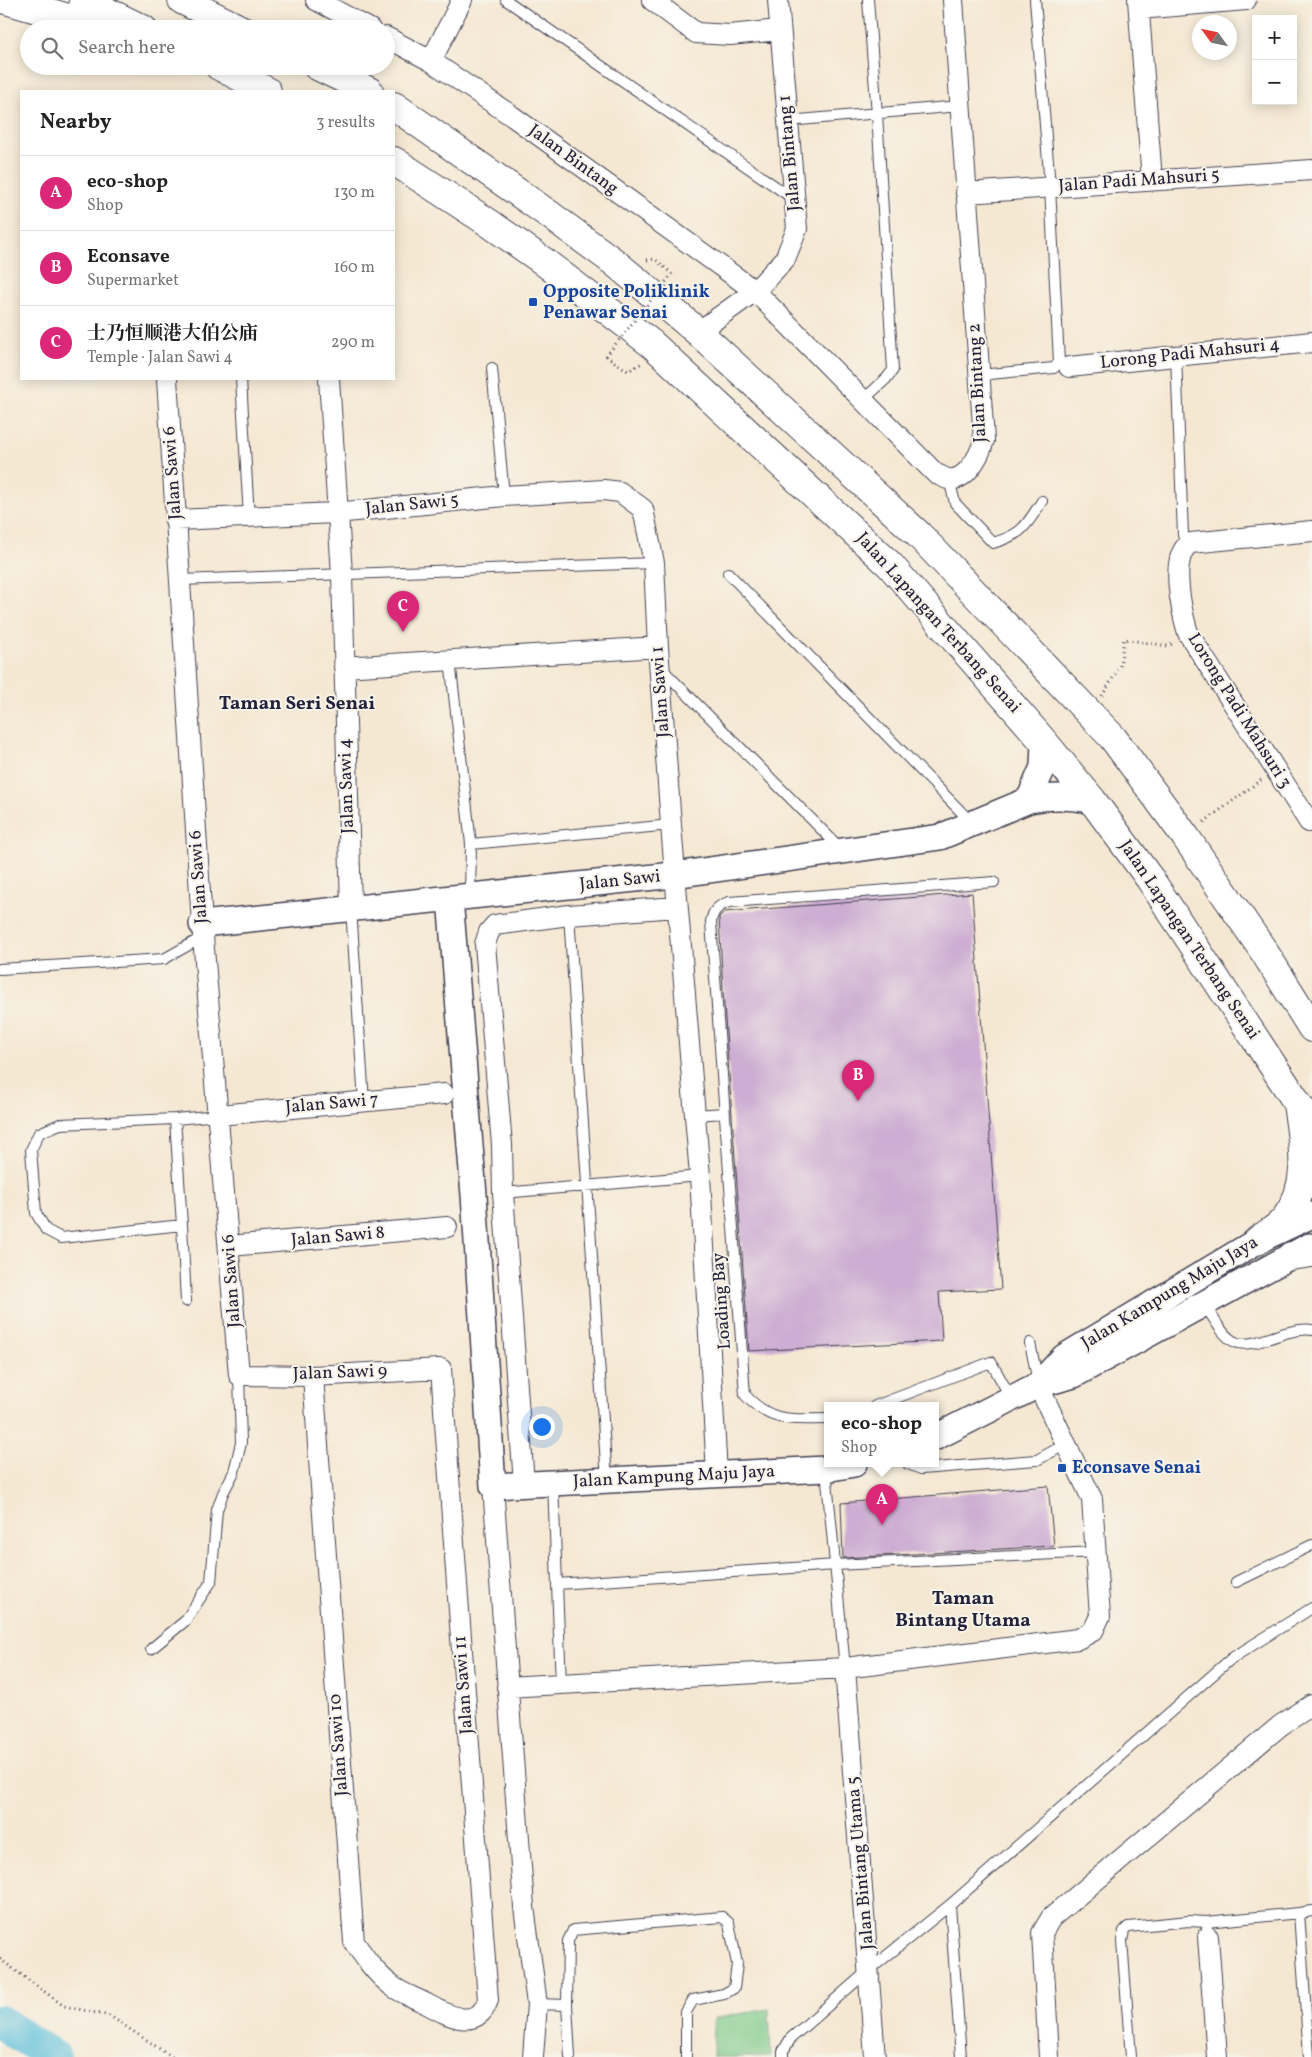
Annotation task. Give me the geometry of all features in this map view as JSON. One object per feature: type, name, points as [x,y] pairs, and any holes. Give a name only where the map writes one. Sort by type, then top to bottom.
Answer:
[{"type":"highway","points":[[6,0],[75,20]]},
{"type":"highway","points":[[83,0],[124,20]]},
{"type":"highway","points":[[182,0],[222,20]]},
{"type":"highway","points":[[237,75],[266,90]]},
{"type":"highway","points":[[335,75],[366,90]]},
{"type":"highway","points":[[395,107],[614,262],[698,332],[918,534],[1113,738],[1185,836],[1263,950],[1312,1028]]},
{"type":"highway","name":"Jalan Lapangan Terbang Senai","points":[[395,162],[543,261],[663,353],[890,564],[1092,800],[1150,879],[1312,1125]]},
{"type":"highway","points":[[1257,1241],[1284,1220],[1298,1197],[1305,1176],[1305,1154],[1296,1099]]},
{"type":"street","points":[[316,0],[353,20]]},
{"type":"street","points":[[432,61],[462,0]]},
{"type":"street","points":[[652,0],[696,33],[730,35],[779,30]]},
{"type":"street","name":"Jalan Bintang 1","points":[[698,332],[755,291],[785,259],[797,230],[778,0]]},
{"type":"street","name":"Jalan Bintang 2","points":[[949,479],[963,475],[981,454],[984,440],[953,0]]},
{"type":"street","points":[[1152,180],[1138,5],[1246,0]]},
{"type":"street","name":"Jalan Bintang","points":[[395,42],[432,61],[512,116],[755,291]]},
{"type":"street","name":"Jalan Padi Mahsuri 5","points":[[966,193],[1312,170]]},
{"type":"street","points":[[755,291],[936,474],[949,479]]},
{"type":"street","name":"Lorong Padi Mahsuri 4","points":[[1069,366],[1312,342]]},
{"type":"street","name":"Jalan Sawi 6","points":[[167,380],[203,931],[239,1375]]},
{"type":"street","name":"Jalan Sawi 4","points":[[329,380],[336,513],[342,574],[351,908]]},
{"type":"street","name":"Jalan Sawi 5","points":[[175,520],[336,513],[504,496],[604,490],[620,492],[643,509]]},
{"type":"street","name":"Jalan Sawi 1","points":[[643,509],[654,563],[658,656],[674,875],[700,1176],[717,1474]]},
{"type":"street","points":[[1186,545],[1191,542],[1312,532]]},
{"type":"street","name":"Lorong Padi Mahsuri 3","points":[[1186,545],[1179,566],[1180,602],[1188,633],[1309,822]]},
{"type":"street","points":[[344,667],[450,660],[658,656]]},
{"type":"street","points":[[1029,800],[1043,767],[1044,742]]},
{"type":"street","name":"Jalan Sawi","points":[[203,931],[351,908],[674,875],[940,837],[1029,800],[1055,796],[1092,800]]},
{"type":"street","points":[[460,897],[474,1195],[493,1486],[524,1907],[537,2004],[533,2057]]},
{"type":"street","points":[[524,1484],[503,1192],[502,1146],[486,944],[489,932],[495,925],[569,915],[677,907]]},
{"type":"street","name":"Jalan Sawi 7","points":[[219,1115],[444,1094]]},
{"type":"street","name":"Jalan Kampung Maju Jaya","points":[[1038,1385],[1064,1356],[1257,1241],[1312,1215]]},
{"type":"street","name":"Jalan Sawi 8","points":[[229,1246],[447,1227]]},
{"type":"street","name":"Jalan Kampung Maju Jaya","points":[[939,1435],[1038,1385],[1074,1375],[1305,1252]]},
{"type":"street","name":"Jalan Sawi 9","points":[[239,1375],[313,1376],[441,1369]]},
{"type":"street","name":"Jalan Sawi 11","points":[[441,1369],[488,2000]]},
{"type":"street","name":"Jalan Sawi 10","points":[[313,1376],[354,1942],[371,1967],[393,1987],[447,2015],[460,2019],[475,2017],[485,2008],[488,2000]]},
{"type":"street","points":[[507,1687],[845,1668],[1078,1639],[1093,1631],[1100,1616],[1092,1499],[1038,1385]]},
{"type":"street","name":"Jalan Kampung Maju Jaya","points":[[493,1486],[837,1467]]},
{"type":"street","name":"Jalan Bintang Utama 5","points":[[845,1668],[875,2057]]},
{"type":"street","points":[[1049,2057],[1042,1933],[1050,1918],[1281,1726],[1312,1705]]},
{"type":"street","points":[[1207,1929],[1217,2057]]},
{"type":"lane","points":[[506,0],[795,201]]},
{"type":"lane","points":[[863,400],[893,370],[868,0]]},
{"type":"lane","points":[[979,375],[1054,368],[1059,362],[1050,188],[1035,0]]},
{"type":"lane","points":[[788,121],[960,106]]},
{"type":"lane","points":[[1176,355],[1186,545]]},
{"type":"lane","points":[[492,368],[504,496]]},
{"type":"lane","points":[[241,380],[249,518]]},
{"type":"lane","points":[[949,479],[954,503],[993,543],[1012,537],[1027,524],[1042,501]]},
{"type":"lane","points":[[180,580],[654,563]]},
{"type":"lane","points":[[728,573],[973,823]]},
{"type":"lane","points":[[658,656],[842,851]]},
{"type":"lane","points":[[450,660],[471,844],[460,897]]},
{"type":"lane","points":[[471,844],[671,825]]},
{"type":"lane","name":"Loading Bay","points":[[824,1419],[780,1419],[758,1409],[745,1395],[712,915],[719,905],[729,902],[994,882]]},
{"type":"lane","points":[[351,908],[364,1102]]},
{"type":"lane","points":[[569,915],[607,1480]]},
{"type":"lane","points":[[0,969],[164,959],[203,931]]},
{"type":"lane","points":[[694,1115],[725,1113]]},
{"type":"lane","points":[[182,1224],[61,1238],[46,1230],[36,1213],[31,1150],[40,1133],[60,1124],[175,1119],[219,1115]]},
{"type":"lane","points":[[175,1119],[186,1301]]},
{"type":"lane","points":[[503,1192],[700,1176]]},
{"type":"lane","points":[[1205,1305],[1222,1333],[1231,1342],[1246,1345],[1292,1331],[1312,1330]]},
{"type":"lane","points":[[1030,1343],[1038,1385]]},
{"type":"lane","points":[[885,1402],[990,1362],[1011,1399]]},
{"type":"lane","points":[[151,1649],[185,1621],[211,1582],[217,1510],[234,1472],[241,1443],[239,1375]]},
{"type":"lane","points":[[916,1467],[921,1469],[1036,1460],[1066,1444]]},
{"type":"lane","points":[[826,1469],[845,1668]]},
{"type":"lane","points":[[553,1483],[561,1685]]},
{"type":"lane","points":[[1236,1582],[1312,1545]]},
{"type":"lane","points":[[557,1584],[836,1565],[1096,1552]]},
{"type":"lane","points":[[783,2057],[782,2051],[791,2038],[869,1970],[950,1905],[1232,1658],[1312,1608]]},
{"type":"lane","points":[[950,1905],[961,2057]]},
{"type":"lane","points":[[1131,2057],[1122,1941],[1124,1931],[1128,1927],[1189,1921],[1207,1929],[1312,1911]]},
{"type":"lane","points":[[1299,1912],[1309,2057]]},
{"type":"lane","points":[[570,2057],[567,2005],[568,1941],[573,1930],[722,1917],[729,1923],[737,1964],[734,1988],[724,1994],[694,2000],[686,2012],[686,2057]]},
{"type":"lane","points":[[537,2004],[567,2005]]},
{"type":"path","points":[[663,353],[628,371],[606,356],[672,274]]},
{"type":"path","points":[[1089,711],[1104,693],[1120,666],[1124,639],[1168,646],[1188,633]]},
{"type":"path","points":[[1185,836],[1275,769]]},
{"type":"path","points":[[0,1959],[64,2006],[110,2016],[172,2057]]},
{"type":"green space","points":[[769,2009],[771,2057],[713,2057],[714,2018]]},
{"type":"building","points":[[972,893],[1001,1289],[939,1292],[942,1341],[749,1351],[719,917],[724,912]]},
{"type":"building","points":[[1048,1486],[1054,1546],[843,1558],[841,1503]]},
{"type":"waterway","points":[[0,2022],[54,2057]]},
{"type":"place","name":"Opposite Poliklinik Penawar Senai","points":[[533,302]]},
{"type":"place","name":"士乃恒顺港大伯公庙","points":[[403,632]]},
{"type":"place","name":"Econsave","points":[[858,1101]]},
{"type":"place","name":"Econsave Senai","points":[[1062,1468]]},
{"type":"place","name":"eco-shop","points":[[882,1525]]},
{"type":"district","name":"Taman Seri Senai","points":[[297,704]]},
{"type":"district","name":"Taman Bintang Utama","points":[[963,1610]]}]
